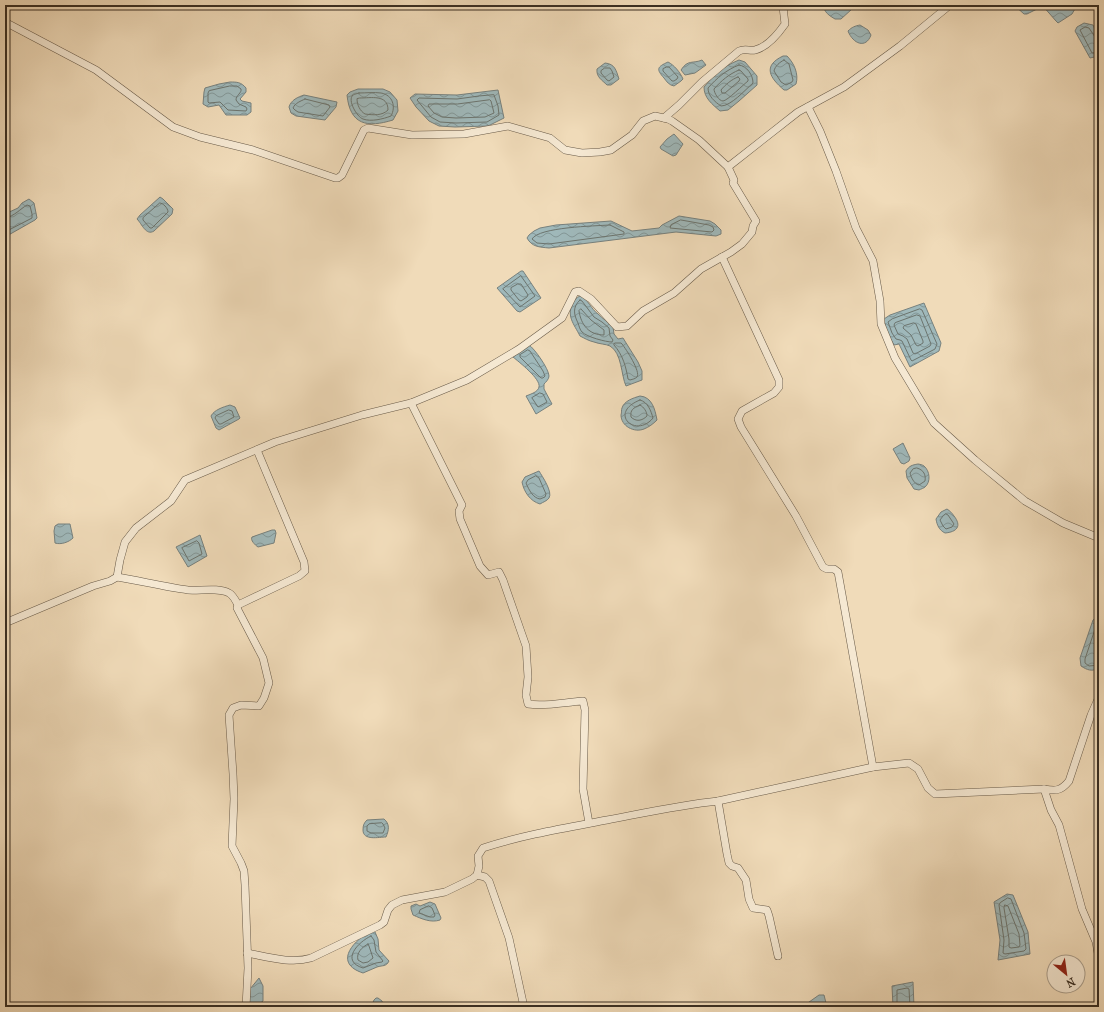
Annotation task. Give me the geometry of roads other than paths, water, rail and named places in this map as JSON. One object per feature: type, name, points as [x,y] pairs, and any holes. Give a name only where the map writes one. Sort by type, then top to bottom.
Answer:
[{"type":"street","points":[[664,118],[702,82],[739,51],[743,49],[755,50],[765,46],[778,34],[785,24],[783,5]]},
{"type":"street","points":[[728,167],[791,117],[844,88],[900,46],[950,5]]},
{"type":"street","points":[[5,22],[96,70],[174,127],[200,137],[253,150],[335,178],[342,175],[364,130],[368,128],[412,135],[464,134],[508,126],[550,138],[565,150],[582,153],[611,150],[632,135],[643,121],[655,116],[668,118],[698,140],[728,167],[734,180],[733,183],[756,221],[752,232],[742,244],[701,269],[674,293],[644,311],[627,326],[618,327],[591,299],[579,291],[575,292],[562,318],[519,349],[467,380],[411,403],[362,415],[275,442],[185,480],[171,500],[136,528],[125,542],[117,577]]},
{"type":"street","points":[[808,107],[820,131],[836,171],[856,228],[873,261],[880,301],[881,324],[895,358],[934,423],[975,460],[1025,501],[1063,523],[1099,538]]},
{"type":"street","points":[[722,257],[780,380],[779,387],[774,393],[742,411],[738,419],[741,427],[796,516],[823,567],[827,569],[834,569],[838,572],[872,766]]},
{"type":"street","points":[[411,403],[462,505],[459,511],[460,519],[480,566],[488,575],[499,572],[503,580],[526,646],[528,677],[526,696],[528,704],[536,705],[583,701],[585,710],[583,789],[589,823]]},
{"type":"street","points":[[238,605],[299,576],[304,571],[304,562],[257,450]]},
{"type":"street","points":[[5,623],[117,577],[188,590],[215,590],[229,593],[235,599],[238,605],[237,608],[263,658],[269,683],[264,698],[259,706],[240,705],[233,708],[229,715],[234,780],[232,846],[239,858],[244,872],[246,885],[248,953],[246,1007]]},
{"type":"street","points":[[248,953],[303,961],[311,958],[380,925],[384,922],[388,910],[392,905],[402,900],[445,892],[472,879],[477,875],[479,866],[478,856],[483,848],[527,835],[693,804],[718,801],[872,766],[909,763],[918,769],[928,788],[935,794],[1044,789],[1056,791],[1064,788],[1069,781],[1091,715],[1099,697]]},
{"type":"street","points":[[1044,789],[1051,810],[1059,825],[1082,909],[1096,942],[1099,959]]},
{"type":"street","points":[[718,801],[729,863],[738,868],[746,880],[749,899],[753,908],[767,910],[778,956]]},
{"type":"street","points":[[477,875],[485,877],[489,881],[509,938],[524,1007]]},
{"type":"water","points":[[824,5],[852,5],[852,9],[841,19],[835,19],[826,12]]},
{"type":"water","points":[[1014,5],[1037,5],[1039,8],[1024,14]]},
{"type":"water","points":[[1042,5],[1074,5],[1076,7],[1072,14],[1058,23]]},
{"type":"water","points":[[1084,23],[1093,25],[1099,38],[1099,56],[1090,58],[1075,31],[1077,27]]},
{"type":"water","points":[[860,25],[868,30],[871,35],[866,42],[863,43],[856,42],[848,31]]},
{"type":"water","points":[[783,56],[787,56],[792,62],[797,76],[796,84],[787,90],[784,90],[779,86],[770,72],[772,64]]},
{"type":"water","points":[[702,60],[706,65],[695,73],[685,75],[681,70],[688,63]]},
{"type":"water","points":[[739,60],[745,62],[757,76],[757,85],[728,110],[720,111],[707,98],[704,87],[719,71]]},
{"type":"water","points":[[668,62],[677,69],[683,79],[674,86],[667,82],[659,70],[662,65]]},
{"type":"water","points":[[605,63],[613,66],[619,79],[611,85],[607,85],[597,74],[597,69]]},
{"type":"water","points":[[230,82],[239,83],[246,88],[246,92],[240,99],[251,103],[251,112],[247,115],[226,115],[219,105],[208,107],[203,104],[205,88]]},
{"type":"water","points":[[358,89],[383,89],[390,92],[397,100],[398,111],[393,120],[368,124],[361,122],[356,118],[352,113],[347,95]]},
{"type":"water","points":[[498,90],[504,118],[488,126],[439,126],[429,121],[410,98],[415,94],[457,95]]},
{"type":"water","points":[[304,95],[337,102],[336,107],[325,120],[296,116],[291,113],[289,107],[293,101]]},
{"type":"water","points":[[674,134],[683,144],[676,155],[673,156],[660,147]]},
{"type":"water","points":[[160,197],[173,209],[172,214],[154,231],[146,231],[137,219]]},
{"type":"water","points":[[29,199],[34,203],[37,218],[5,237],[5,214],[18,208],[22,203]]},
{"type":"water","points":[[679,216],[710,221],[721,230],[721,234],[716,236],[676,232],[549,248],[534,245],[527,238],[534,231],[540,228],[556,225],[611,221],[632,231],[659,228]]},
{"type":"water","points":[[523,271],[541,298],[520,312],[517,311],[497,288]]},
{"type":"water","points":[[580,296],[583,297],[596,312],[613,327],[614,334],[618,339],[623,338],[638,362],[642,371],[642,380],[626,386],[619,359],[614,349],[608,345],[592,342],[580,336],[572,320],[570,312],[574,300]]},
{"type":"water","points":[[924,303],[941,343],[939,351],[910,367],[899,344],[894,345],[892,342],[886,329],[884,319],[890,315]]},
{"type":"water","points":[[529,345],[547,369],[549,377],[544,384],[544,389],[552,404],[536,414],[526,396],[534,393],[539,387],[539,384],[529,371],[513,357]]},
{"type":"water","points":[[640,396],[650,401],[654,408],[657,420],[646,428],[636,430],[629,428],[623,422],[621,415],[623,406],[627,402]]},
{"type":"water","points":[[230,405],[235,407],[240,418],[219,430],[216,428],[211,416],[216,410]]},
{"type":"water","points":[[903,443],[910,458],[909,461],[904,464],[901,463],[893,449]]},
{"type":"water","points":[[918,464],[926,468],[929,476],[927,485],[919,490],[914,489],[907,478],[906,471],[911,466]]},
{"type":"water","points":[[539,471],[550,492],[549,498],[540,504],[533,501],[528,496],[522,482],[525,477]]},
{"type":"water","points":[[947,509],[952,513],[958,523],[958,526],[955,530],[945,533],[939,527],[936,519],[941,512]]},
{"type":"water","points":[[58,524],[70,524],[73,538],[65,543],[55,543],[54,531],[55,526]]},
{"type":"water","points":[[275,530],[276,533],[274,543],[258,547],[252,541],[252,537]]},
{"type":"water","points":[[200,535],[207,556],[188,567],[176,547]]},
{"type":"water","points":[[1099,615],[1099,668],[1094,670],[1085,669],[1081,666],[1080,658],[1093,620]]},
{"type":"water","points":[[384,819],[388,827],[386,837],[372,838],[366,836],[363,830],[363,825],[367,820]]},
{"type":"water","points":[[1007,894],[1013,895],[1028,932],[1030,954],[998,960],[1000,940],[994,902]]},
{"type":"water","points":[[430,902],[435,904],[441,918],[440,920],[430,921],[413,915],[411,906],[416,904],[420,906]]},
{"type":"water","points":[[371,931],[375,932],[378,939],[379,950],[389,961],[385,965],[363,973],[354,969],[349,964],[349,952],[358,940]]},
{"type":"water","points":[[259,978],[263,986],[263,1001],[258,1005],[249,1006],[250,989]]},
{"type":"water","points":[[913,982],[914,1007],[893,1007],[892,986]]},
{"type":"water","points":[[819,995],[824,995],[827,1007],[802,1007]]},
{"type":"water","points":[[376,998],[382,1001],[384,1007],[371,1007]]}]
